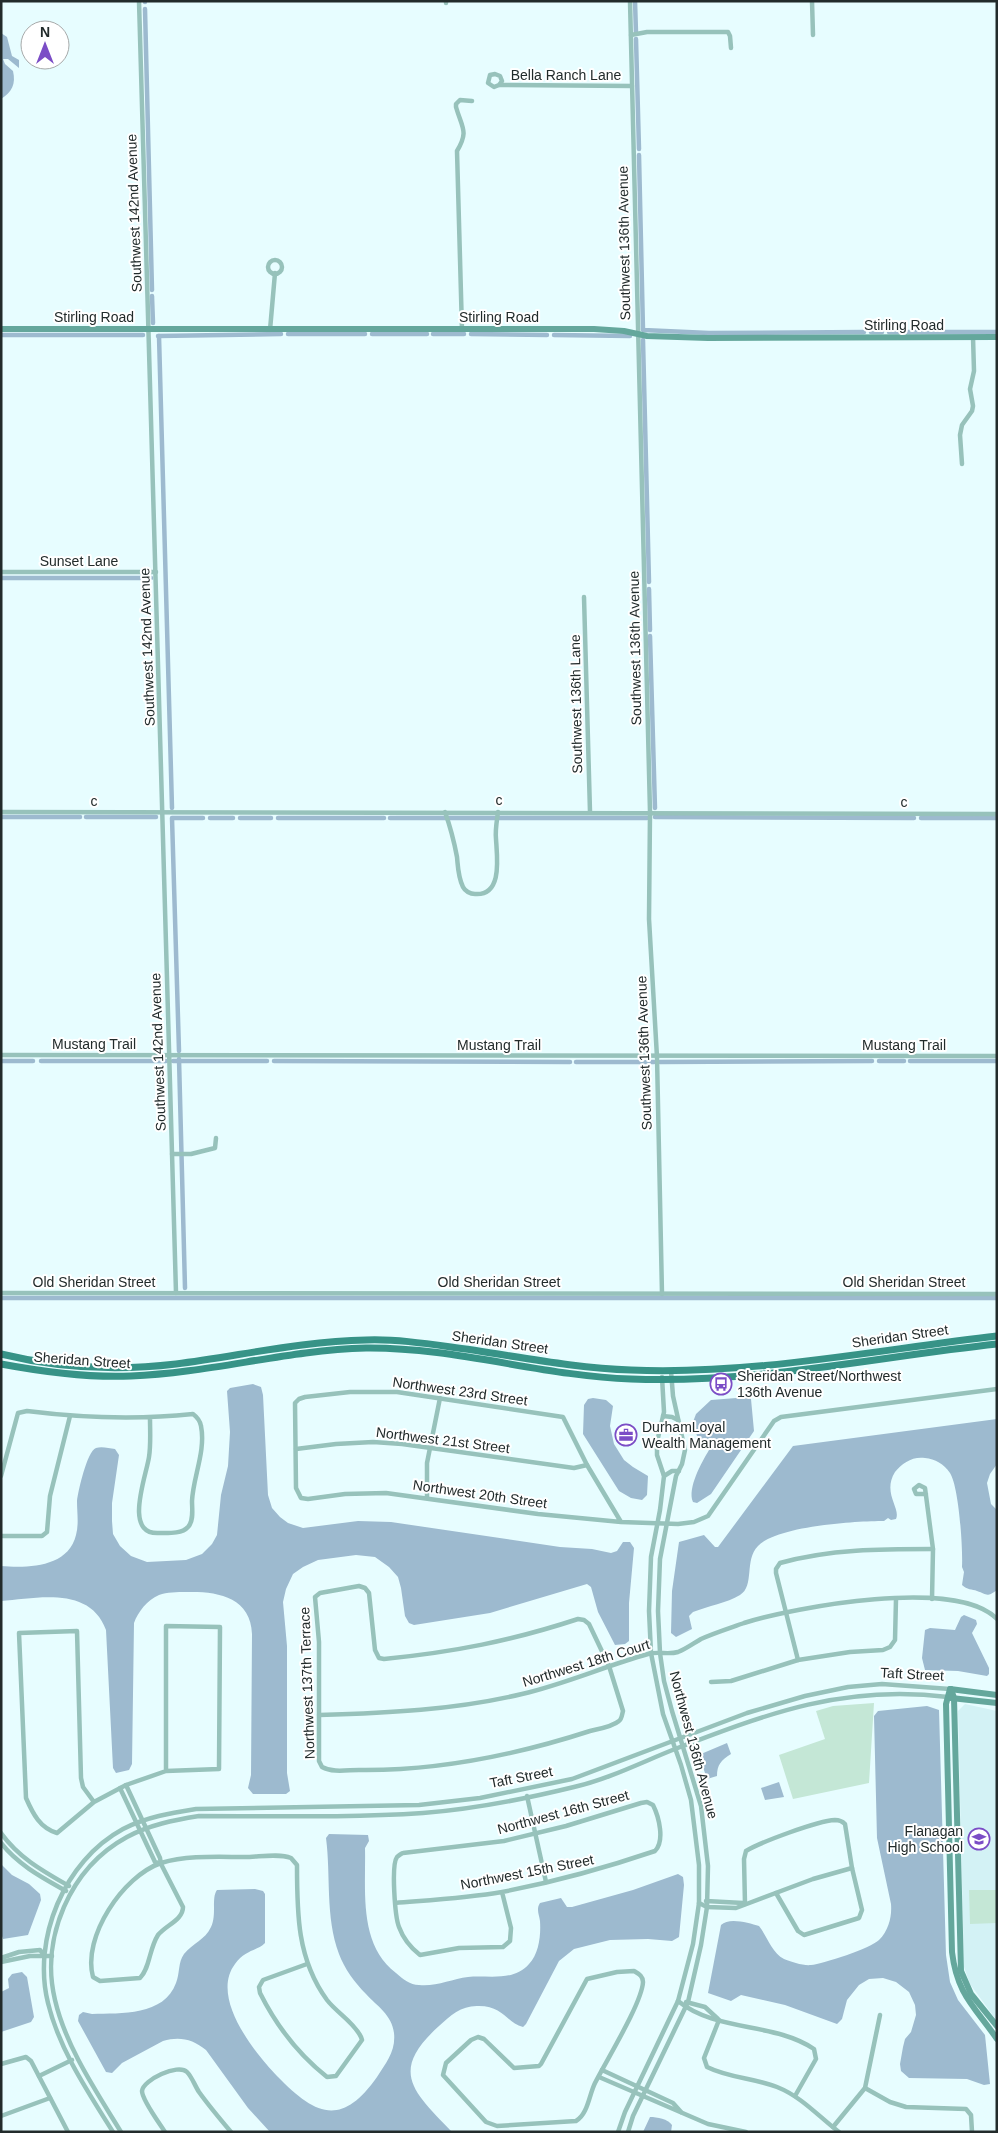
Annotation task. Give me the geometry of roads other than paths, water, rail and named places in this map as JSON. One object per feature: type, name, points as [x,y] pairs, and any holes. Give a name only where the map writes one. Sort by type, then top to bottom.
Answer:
[{"type":"main road","name":"Sheridan Street","points":[[1,1364],[57,1373],[131,1376],[174,1373],[336,1350],[382,1348],[423,1351],[587,1375],[628,1379],[662,1379],[671,1375],[806,1361],[997,1336]]},
{"type":"main road","name":"Sheridan Street","points":[[1,1354],[57,1364],[132,1368],[175,1364],[338,1341],[375,1340],[425,1343],[588,1367],[662,1371],[671,1375],[750,1375],[997,1344]]},
{"type":"street","name":"Southwest 142nd Avenue","points":[[139,1],[176,1293]]},
{"type":"street","name":"Southwest 136th Avenue","points":[[630,1],[650,812],[649,920],[657,1057],[662,1294]]},
{"type":"street","points":[[812,1],[813,35]]},
{"type":"street","points":[[631,35],[647,32],[728,32],[731,48]]},
{"type":"street","name":"Bella Ranch Lane","points":[[499,85],[632,86]]},
{"type":"street","points":[[462,330],[457,150],[463,142],[465,131],[456,104],[460,100],[472,101]]},
{"type":"street","points":[[270,330],[275,273]]},
{"type":"street","name":"Stirling Road","points":[[1,329],[594,330],[638,333],[647,336],[708,338],[997,337]]},
{"type":"street","points":[[962,464],[960,436],[962,425],[972,411],[973,406],[970,390],[974,371],[973,337]]},
{"type":"street","name":"Sunset Lane","points":[[1,572],[156,572]]},
{"type":"street","name":"Southwest 136th Lane","points":[[584,597],[590,812]]},
{"type":"street","name":"c","points":[[1,812],[446,813],[498,816],[590,812],[997,814]]},
{"type":"street","points":[[446,813],[453,839],[459,877],[464,889],[472,894],[485,894],[493,888],[496,872],[498,816]]},
{"type":"street","name":"Mustang Trail","points":[[1,1056],[997,1056]]},
{"type":"street","points":[[172,1154],[191,1154],[215,1148],[216,1138]]},
{"type":"street","name":"Old Sheridan Street","points":[[1,1293],[997,1294]]},
{"type":"street","name":"Northwest 136th Avenue","points":[[618,2132],[637,2086],[678,2001],[691,1953],[698,1903],[699,1866],[691,1800],[676,1749],[663,1714],[651,1653],[648,1611],[650,1557],[664,1476],[657,1454],[657,1442],[664,1412],[662,1371]]},
{"type":"street","name":"Northwest 136th Avenue","points":[[628,2132],[642,2097],[688,2002],[702,1945],[707,1907],[708,1866],[705,1830],[699,1798],[680,1740],[664,1681],[660,1653],[659,1577],[676,1476],[684,1460],[685,1450],[671,1375]]},
{"type":"street","points":[[657,1523],[694,1522],[708,1516],[774,1421],[781,1417],[997,1389]]},
{"type":"street","name":"Northwest 23rd Street","points":[[296,1449],[295,1403],[299,1399],[350,1392],[397,1392],[563,1417],[587,1465]]},
{"type":"street","points":[[427,1497],[427,1463],[440,1398]]},
{"type":"street","points":[[1,1476],[18,1413],[27,1411],[105,1419],[150,1418],[193,1414],[198,1417],[202,1425],[201,1453],[193,1490],[192,1522],[188,1529],[179,1532],[152,1534],[144,1530],[140,1523],[140,1497],[150,1454],[150,1418]]},
{"type":"street","points":[[1,1536],[42,1536],[47,1532],[50,1496],[70,1416]]},
{"type":"street","points":[[662,1416],[678,1420]]},
{"type":"street","name":"Northwest 21st Street","points":[[296,1449],[373,1442],[574,1468],[587,1465]]},
{"type":"street","name":"Northwest 20th Street","points":[[296,1449],[296,1488],[301,1498],[386,1493],[427,1497],[538,1514],[621,1522],[657,1523]]},
{"type":"street","points":[[587,1465],[621,1522]]},
{"type":"street","points":[[664,1476],[672,1471],[679,1471]]},
{"type":"street","points":[[926,1494],[933,1549],[932,1600]]},
{"type":"street","points":[[798,1660],[776,1569],[780,1562],[834,1552],[881,1548],[933,1549]]},
{"type":"street","name":"Northwest 137th Terrace","points":[[359,1586],[365,1588],[369,1593],[375,1650],[379,1658],[384,1659],[490,1645],[536,1633],[578,1619],[584,1620],[589,1624],[609,1666],[623,1711],[619,1721],[559,1741],[520,1751],[452,1764],[370,1770],[328,1770],[322,1767],[319,1761],[319,1714],[319,1642],[316,1597],[320,1593],[359,1586]]},
{"type":"street","points":[[711,1682],[731,1681],[798,1660],[850,1652],[883,1650],[893,1644],[895,1640],[896,1599]]},
{"type":"street","name":"Northwest 18th Court","points":[[319,1714],[391,1713],[478,1703],[523,1694],[651,1653],[678,1652],[702,1638],[744,1623],[786,1611],[832,1603],[896,1599],[932,1600],[972,1604],[984,1609],[997,1619]]},
{"type":"street","points":[[94,1802],[83,1788],[81,1778],[77,1631],[20,1633],[26,1798],[33,1815],[48,1830],[57,1833],[94,1802],[120,1788],[166,1772],[219,1769],[220,1627],[166,1626],[166,1772]]},
{"type":"street","points":[[882,1684],[882,1695]]},
{"type":"street","name":"Taft Street","points":[[112,2132],[81,2081],[54,2023],[44,1984],[44,1955],[49,1928],[64,1891],[75,1873],[100,1846],[122,1830],[163,1814],[196,1809],[419,1805],[480,1798],[526,1789],[572,1779],[680,1740],[747,1713],[805,1696],[848,1687],[882,1684],[997,1695]]},
{"type":"street","points":[[950,1689],[961,1971],[971,1994],[997,2026]]},
{"type":"street","name":"Taft Street","points":[[121,2132],[88,2078],[78,2057],[61,2020],[51,1982],[56,1927],[61,1911],[93,1864],[127,1837],[167,1822],[200,1816],[423,1812],[484,1806],[576,1787],[750,1721],[807,1704],[852,1696],[925,1694],[997,1703]]},
{"type":"street","points":[[805,1696],[807,1704]]},
{"type":"street","points":[[951,1698],[946,1704],[954,1972],[965,1998],[997,2039]]},
{"type":"street","points":[[747,1713],[750,1721]]},
{"type":"street","points":[[126,1786],[160,1858],[160,1864],[183,1907],[183,1912],[181,1916],[159,1934],[150,1949],[145,1973],[140,1978],[100,1981],[93,1977],[91,1970],[94,1948],[103,1919],[116,1899],[134,1880],[160,1864],[198,1857],[288,1857],[294,1860],[297,1865],[298,1922],[307,1964],[327,2000],[362,2040],[336,2076],[327,2077],[307,2061],[281,2030],[260,1993],[259,1987],[263,1980],[307,1964]]},
{"type":"street","points":[[120,1788],[155,1862],[160,1864]]},
{"type":"street","points":[[526,1789],[546,1882]]},
{"type":"street","name":"Northwest 16th Street","points":[[395,1903],[394,1864],[397,1856],[403,1852],[504,1841],[566,1826],[647,1802],[653,1805],[655,1809],[661,1838],[660,1846]]},
{"type":"street","points":[[745,1904],[744,1859],[746,1851],[790,1833],[828,1821],[842,1821],[847,1829],[852,1868],[861,1904],[861,1914],[855,1920],[804,1935],[798,1931],[776,1893]]},
{"type":"street","points":[[1,1833],[26,1860],[68,1886],[73,1892]]},
{"type":"street","points":[[1,1843],[12,1856],[28,1868],[64,1891],[73,1892]]},
{"type":"street","name":"Northwest 15th Street","points":[[395,1903],[502,1892],[601,1869],[655,1851],[660,1846]]},
{"type":"street","points":[[698,1903],[707,1907],[736,1908],[852,1868]]},
{"type":"street","points":[[951,1886],[958,1881]]},
{"type":"street","points":[[395,1903],[400,1929],[409,1944],[420,1955],[459,1948],[503,1947],[510,1941],[511,1928],[502,1892]]},
{"type":"street","points":[[698,1903],[707,1901],[745,1904]]},
{"type":"street","points":[[1,1960],[30,1950],[40,1950],[44,1955],[52,1956]]},
{"type":"street","points":[[634,1971],[640,1974],[643,1979],[642,1984],[636,2001],[602,2070],[580,2118],[576,2121],[497,2126],[486,2122],[443,2075],[446,2063],[471,2040],[478,2037],[484,2039],[514,2068],[539,2066],[587,1979],[617,1972],[634,1971]]},
{"type":"street","points":[[678,2001],[708,2008],[719,2020]]},
{"type":"street","points":[[678,2001],[686,2007],[719,2020],[780,2034],[810,2046],[816,2052],[814,2062],[795,2096]]},
{"type":"street","points":[[833,2127],[865,2088],[880,2015]]},
{"type":"street","points":[[719,2020],[704,2058],[704,2063],[707,2067],[719,2073],[755,2080],[795,2096],[839,2132]]},
{"type":"street","points":[[1,2064],[26,2057],[39,2076],[68,2132]]},
{"type":"street","points":[[39,2076],[78,2057]]},
{"type":"street","points":[[166,2132],[144,2098],[142,2091],[146,2084],[173,2069],[182,2069],[187,2072],[203,2097],[231,2132]]},
{"type":"street","points":[[602,2070],[673,2104],[682,2113]]},
{"type":"street","points":[[599,2077],[708,2124],[746,2132]]},
{"type":"street","points":[[616,2084],[619,2077]]},
{"type":"street","points":[[865,2088],[890,2102],[906,2107],[961,2108],[970,2112],[972,2132]]},
{"type":"street","points":[[1,2116],[50,2098]]},
{"type":"waterway","points":[[635,1],[636,33]]},
{"type":"waterway","points":[[145,9],[152,290]]},
{"type":"waterway","points":[[636,39],[639,149]]},
{"type":"waterway","points":[[639,155],[643,330],[709,333],[864,332]]},
{"type":"waterway","points":[[152,296],[153,323]]},
{"type":"waterway","points":[[871,332],[882,332]]},
{"type":"waterway","points":[[889,332],[997,332]]},
{"type":"waterway","points":[[158,336],[281,334]]},
{"type":"waterway","points":[[288,334],[365,334]]},
{"type":"waterway","points":[[372,334],[427,334]]},
{"type":"waterway","points":[[433,334],[464,334]]},
{"type":"waterway","points":[[471,334],[547,335]]},
{"type":"waterway","points":[[1,335],[143,335]]},
{"type":"waterway","points":[[554,335],[630,336]]},
{"type":"waterway","points":[[159,336],[172,808]]},
{"type":"waterway","points":[[643,340],[649,582]]},
{"type":"waterway","points":[[1,578],[151,578]]},
{"type":"waterway","points":[[649,589],[650,630]]},
{"type":"waterway","points":[[650,636],[655,808]]},
{"type":"waterway","points":[[1,817],[80,817]]},
{"type":"waterway","points":[[86,817],[156,817]]},
{"type":"waterway","points":[[655,817],[914,818]]},
{"type":"waterway","points":[[179,1051],[172,818],[203,818]]},
{"type":"waterway","points":[[210,818],[233,818]]},
{"type":"waterway","points":[[240,818],[271,818]]},
{"type":"waterway","points":[[278,818],[384,818]]},
{"type":"waterway","points":[[390,818],[647,818]]},
{"type":"waterway","points":[[921,818],[997,818]]},
{"type":"waterway","points":[[179,1059],[185,1288]]},
{"type":"waterway","points":[[1,1061],[33,1061]]},
{"type":"waterway","points":[[41,1061],[166,1061]]},
{"type":"waterway","points":[[173,1061],[267,1061]]},
{"type":"waterway","points":[[274,1061],[570,1062]]},
{"type":"waterway","points":[[660,1062],[872,1061]]},
{"type":"waterway","points":[[879,1061],[904,1061]]},
{"type":"waterway","points":[[910,1061],[997,1061]]},
{"type":"waterway","points":[[576,1062],[654,1062]]},
{"type":"waterway","points":[[1,1298],[997,1298]]},
{"type":"place","name":"Sheridan Street/Northwest 136th Avenue","points":[[721,1384]]},
{"type":"place","name":"DurhamLoyal Wealth Management","points":[[626,1435]]},
{"type":"place","name":"Flanagan High School","points":[[979,1839]]}]
